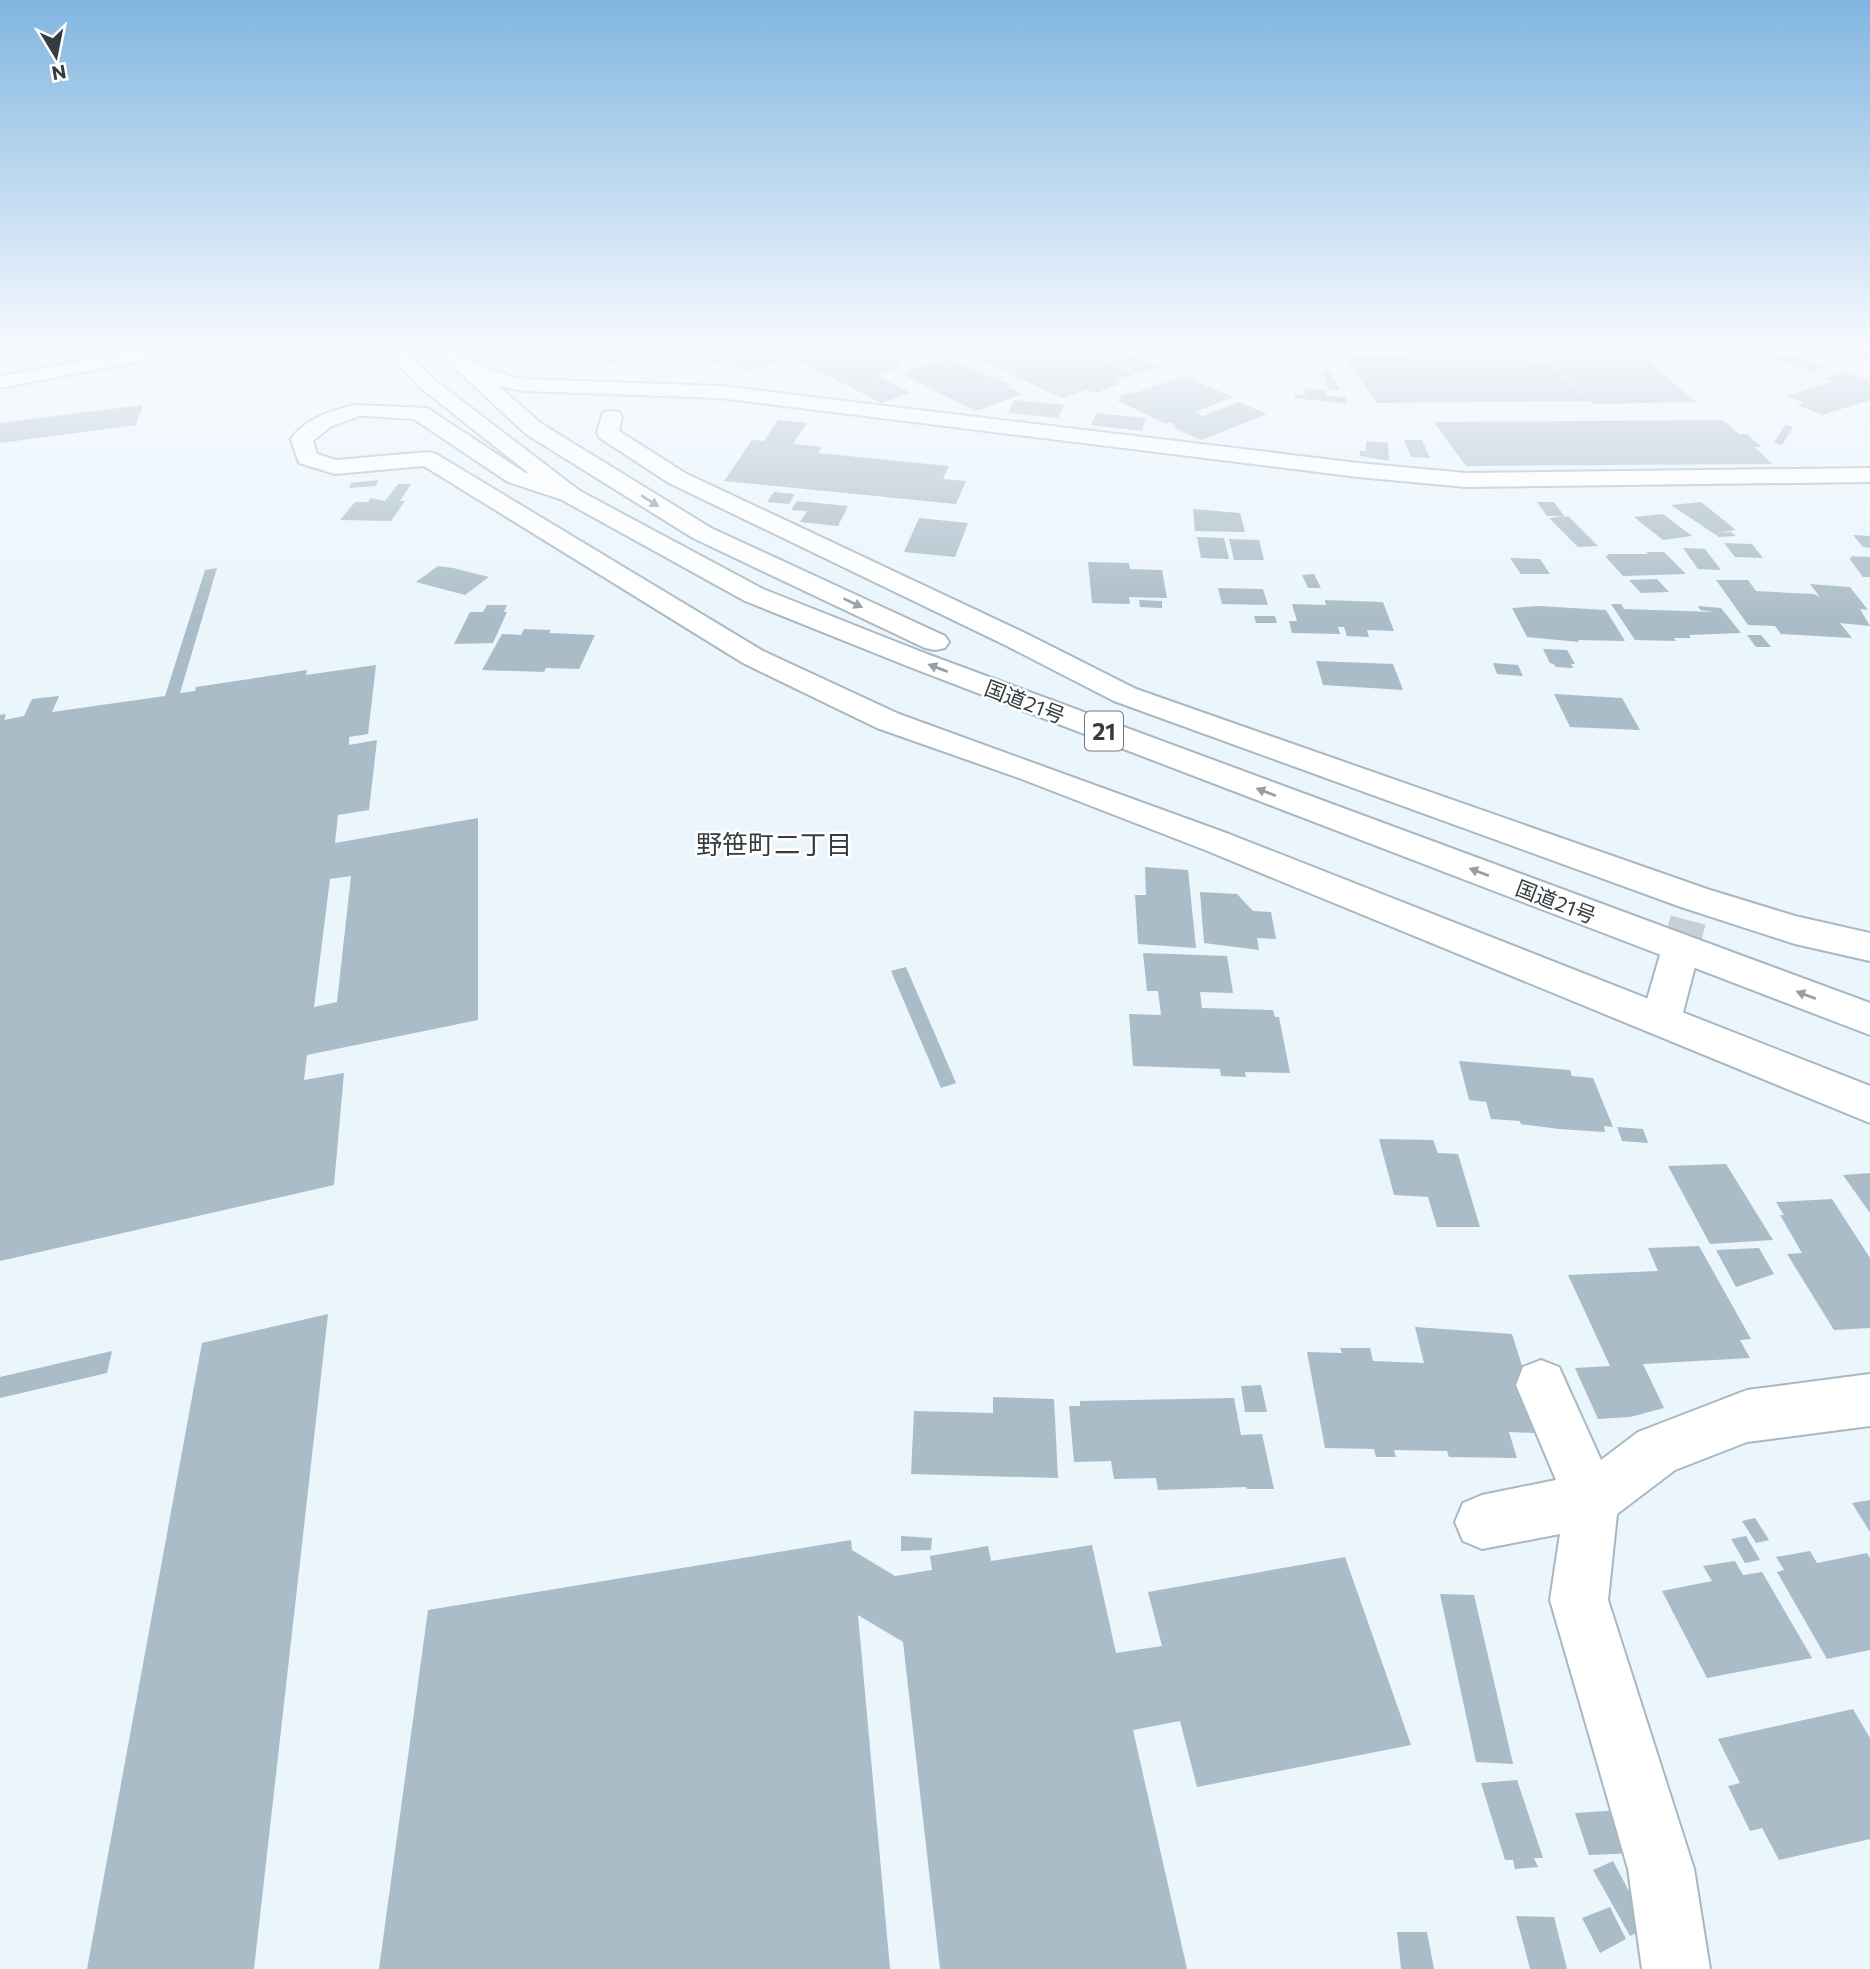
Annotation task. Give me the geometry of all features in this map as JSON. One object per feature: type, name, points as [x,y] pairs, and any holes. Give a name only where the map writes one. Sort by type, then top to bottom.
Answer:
[{"type":"main road","points":[[304,437],[302,439],[307,458],[335,467],[428,459],[753,657],[888,721],[1192,832],[1870,1105]]},
{"type":"main road","points":[[455,437],[516,477],[572,496]]},
{"type":"main road","name":"国道21号","points":[[496,437],[572,496],[754,595],[916,660],[1870,1019]]},
{"type":"main road","name":"国道21号","points":[[547,437],[702,533],[979,662],[1870,995]]},
{"type":"main road","points":[[613,437],[677,478],[1017,640],[1125,695],[1692,906],[1870,947]]},
{"type":"main road","points":[[1084,437],[1320,466],[1466,480],[1859,475],[1870,499]]},
{"type":"main road","points":[[1661,1020],[1679,955]]},
{"type":"main road","points":[[1541,1385],[1591,1500],[1578,1600],[1661,1869],[1676,1969]]},
{"type":"main road","points":[[1482,1522],[1591,1500],[1657,1451],[1746,1416],[1870,1400]]},
{"type":"building","points":[[0,437],[46,437],[0,443]]},
{"type":"building","points":[[767,437],[798,437],[793,444],[822,447],[818,453],[949,466],[943,479],[966,481],[956,504],[724,481],[752,440],[764,441]]},
{"type":"building","points":[[1445,437],[1750,437],[1762,447],[1754,447],[1773,464],[1466,466]]},
{"type":"building","points":[[1778,437],[1787,437],[1782,445],[1774,443]]},
{"type":"building","points":[[1404,440],[1422,440],[1430,458],[1411,457]]},
{"type":"building","points":[[1366,441],[1388,443],[1389,461],[1360,456],[1360,451],[1366,451]]},
{"type":"building","points":[[378,480],[376,486],[349,488],[351,483]]},
{"type":"building","points":[[398,484],[411,484],[400,501],[405,501],[391,521],[340,520],[355,502],[368,502],[371,498],[385,501]]},
{"type":"building","points":[[774,492],[795,494],[789,504],[767,502]]},
{"type":"building","points":[[797,501],[848,506],[838,526],[800,522],[807,511],[791,510]]},
{"type":"building","points":[[1537,502],[1554,502],[1565,517],[1568,516],[1598,546],[1578,547],[1549,518],[1564,516],[1547,516]]},
{"type":"building","points":[[1701,502],[1736,530],[1716,533],[1731,532],[1736,536],[1719,537],[1671,505]]},
{"type":"building","points":[[1193,509],[1240,513],[1245,532],[1195,531]]},
{"type":"building","points":[[1663,514],[1692,536],[1663,540],[1634,517]]},
{"type":"building","points":[[919,518],[968,523],[955,557],[904,552]]},
{"type":"building","points":[[1853,535],[1870,536],[1870,548],[1863,547]]},
{"type":"building","points":[[1197,537],[1224,538],[1229,559],[1201,558]]},
{"type":"building","points":[[1229,539],[1259,540],[1264,560],[1234,560]]},
{"type":"building","points":[[1724,543],[1752,544],[1763,558],[1735,557]]},
{"type":"building","points":[[1683,548],[1705,549],[1721,570],[1698,569]]},
{"type":"building","points":[[1646,552],[1664,552],[1686,574],[1623,576],[1605,556],[1648,554]]},
{"type":"building","points":[[1851,556],[1870,557],[1870,577],[1863,577],[1849,558],[1852,558]]},
{"type":"building","points":[[1510,558],[1540,559],[1550,574],[1521,574]]},
{"type":"building","points":[[1088,562],[1129,563],[1130,569],[1162,570],[1167,598],[1129,597],[1130,604],[1092,603]]},
{"type":"building","points":[[438,566],[489,577],[465,595],[416,582]]},
{"type":"building","points":[[217,568],[180,693],[195,691],[196,687],[307,670],[306,675],[376,665],[368,734],[349,737],[349,745],[377,740],[369,810],[338,815],[335,843],[478,818],[478,1020],[307,1055],[304,1080],[344,1073],[334,1185],[0,1261],[0,715],[6,714],[4,720],[24,716],[32,699],[59,696],[52,712],[165,696],[205,570]],"holes":[[[351,876],[337,1002],[314,1007],[330,879]]]},
{"type":"building","points":[[1314,574],[1321,588],[1308,588],[1302,575]]},
{"type":"building","points":[[1657,579],[1669,592],[1641,593],[1629,580]]},
{"type":"building","points":[[1716,580],[1748,580],[1756,591],[1814,594],[1820,597],[1810,584],[1850,587],[1868,610],[1860,609],[1870,626],[1840,623],[1852,638],[1781,634],[1775,626],[1748,625]]},
{"type":"building","points":[[1218,588],[1263,589],[1268,605],[1222,604]]},
{"type":"building","points":[[1139,600],[1162,601],[1162,608],[1140,607]]},
{"type":"building","points":[[1325,600],[1383,602],[1394,631],[1367,630],[1369,637],[1347,636],[1344,627],[1338,627],[1340,634],[1292,633],[1289,621],[1297,621],[1292,604],[1326,605]]},
{"type":"building","points":[[1611,604],[1621,604],[1624,609],[1714,612],[1700,610],[1698,606],[1721,608],[1741,633],[1689,635],[1691,638],[1674,638],[1676,641],[1635,640]]},
{"type":"building","points":[[487,605],[507,605],[504,612],[507,612],[493,643],[454,644],[470,612],[483,612]]},
{"type":"building","points":[[1539,606],[1606,610],[1625,641],[1578,640],[1579,642],[1527,637],[1512,608]]},
{"type":"building","points":[[1254,616],[1275,616],[1277,623],[1256,623]]},
{"type":"building","points":[[524,629],[595,635],[579,669],[546,668],[544,672],[482,670],[502,634],[521,635]]},
{"type":"building","points":[[1747,635],[1761,635],[1771,647],[1756,647]]},
{"type":"building","points":[[1543,649],[1567,650],[1575,664],[1571,664],[1573,668],[1556,667],[1550,663]]},
{"type":"building","points":[[1316,661],[1393,664],[1403,690],[1323,685]]},
{"type":"building","points":[[1493,663],[1518,665],[1523,676],[1497,674]]},
{"type":"building","points":[[1554,694],[1622,698],[1640,730],[1570,727]]},
{"type":"building","points":[[1145,867],[1188,870],[1196,948],[1138,944],[1135,895],[1146,895]]},
{"type":"building","points":[[1200,892],[1237,894],[1253,911],[1271,912],[1276,939],[1257,938],[1259,950],[1204,943]]},
{"type":"building","points":[[1143,953],[1227,956],[1233,993],[1200,992],[1202,1008],[1273,1010],[1275,1017],[1279,1017],[1290,1073],[1245,1072],[1246,1077],[1221,1076],[1220,1069],[1133,1066],[1129,1014],[1161,1015],[1158,991],[1147,991]]},
{"type":"building","points":[[906,967],[956,1083],[941,1088],[891,971]]},
{"type":"building","points":[[1459,1061],[1570,1070],[1572,1076],[1593,1078],[1613,1127],[1604,1126],[1605,1132],[1559,1129],[1521,1124],[1520,1121],[1491,1119],[1486,1102],[1469,1100]]},
{"type":"building","points":[[1617,1127],[1643,1129],[1648,1143],[1622,1141]]},
{"type":"building","points":[[1379,1139],[1433,1140],[1438,1153],[1458,1154],[1480,1227],[1437,1227],[1428,1197],[1394,1195]]},
{"type":"building","points":[[1726,1164],[1773,1240],[1710,1244],[1668,1166]]},
{"type":"building","points":[[1870,1173],[1870,1213],[1843,1175]]},
{"type":"building","points":[[1832,1199],[1870,1258],[1870,1328],[1834,1330],[1787,1254],[1802,1253],[1780,1215],[1784,1215],[1776,1202]]},
{"type":"building","points":[[1699,1246],[1751,1339],[1740,1340],[1750,1358],[1643,1364],[1664,1408],[1630,1417],[1598,1419],[1575,1368],[1610,1366],[1568,1275],[1658,1271],[1648,1248]]},
{"type":"building","points":[[1759,1248],[1774,1274],[1736,1287],[1716,1250]]},
{"type":"building","points":[[328,1314],[254,1969],[87,1969],[202,1343]]},
{"type":"building","points":[[1415,1327],[1512,1334],[1533,1401],[1523,1401],[1534,1433],[1509,1432],[1517,1458],[1449,1457],[1447,1451],[1394,1450],[1396,1457],[1376,1457],[1374,1449],[1325,1448],[1307,1352],[1342,1353],[1340,1348],[1370,1348],[1373,1361],[1424,1363]]},
{"type":"building","points":[[112,1351],[107,1373],[0,1398],[0,1377]]},
{"type":"building","points":[[1261,1385],[1267,1412],[1245,1412],[1241,1386]]},
{"type":"building","points":[[993,1397],[1054,1399],[1058,1478],[911,1474],[914,1411],[993,1413]]},
{"type":"building","points":[[1234,1398],[1241,1435],[1262,1434],[1274,1489],[1246,1487],[1158,1490],[1156,1478],[1114,1479],[1111,1461],[1074,1462],[1069,1406],[1080,1406],[1080,1401]]},
{"type":"building","points":[[1870,1500],[1870,1532],[1852,1503]]},
{"type":"building","points":[[1755,1518],[1769,1540],[1756,1543],[1742,1521]]},
{"type":"building","points":[[901,1536],[932,1538],[931,1550],[901,1551]]},
{"type":"building","points":[[1746,1536],[1760,1560],[1745,1563],[1731,1539]]},
{"type":"building","points":[[851,1540],[852,1550],[895,1576],[932,1570],[930,1556],[988,1546],[991,1561],[1092,1545],[1116,1653],[1162,1646],[1148,1592],[1345,1557],[1411,1745],[1197,1787],[1180,1721],[1133,1730],[1187,1969],[940,1969],[903,1642],[858,1615],[890,1969],[379,1969],[428,1610]]},
{"type":"building","points":[[1810,1551],[1817,1563],[1867,1553],[1870,1558],[1870,1650],[1827,1659],[1777,1572],[1784,1570],[1776,1557]]},
{"type":"building","points":[[1735,1561],[1743,1575],[1762,1572],[1812,1658],[1707,1678],[1662,1591],[1712,1581],[1703,1566]]},
{"type":"building","points":[[1440,1594],[1474,1595],[1513,1764],[1476,1762]]},
{"type":"building","points":[[1853,1709],[1870,1738],[1870,1839],[1779,1860],[1762,1828],[1750,1831],[1728,1786],[1740,1783],[1718,1739]]},
{"type":"building","points":[[1517,1780],[1543,1858],[1534,1858],[1538,1867],[1515,1869],[1513,1860],[1505,1860],[1481,1783]]},
{"type":"building","points":[[1621,1810],[1637,1853],[1589,1855],[1575,1813]]},
{"type":"building","points":[[1613,1861],[1648,1927],[1630,1936],[1593,1870]]},
{"type":"building","points":[[1610,1907],[1626,1939],[1600,1953],[1582,1918]]},
{"type":"building","points":[[1516,1916],[1554,1917],[1567,1969],[1530,1969]]},
{"type":"building","points":[[1397,1932],[1427,1932],[1434,1969],[1401,1969]]},
{"type":"tunnel","points":[[1679,955],[1690,913]]},
{"type":"district","name":"野笹町二丁目","points":[[774,843]]}]
